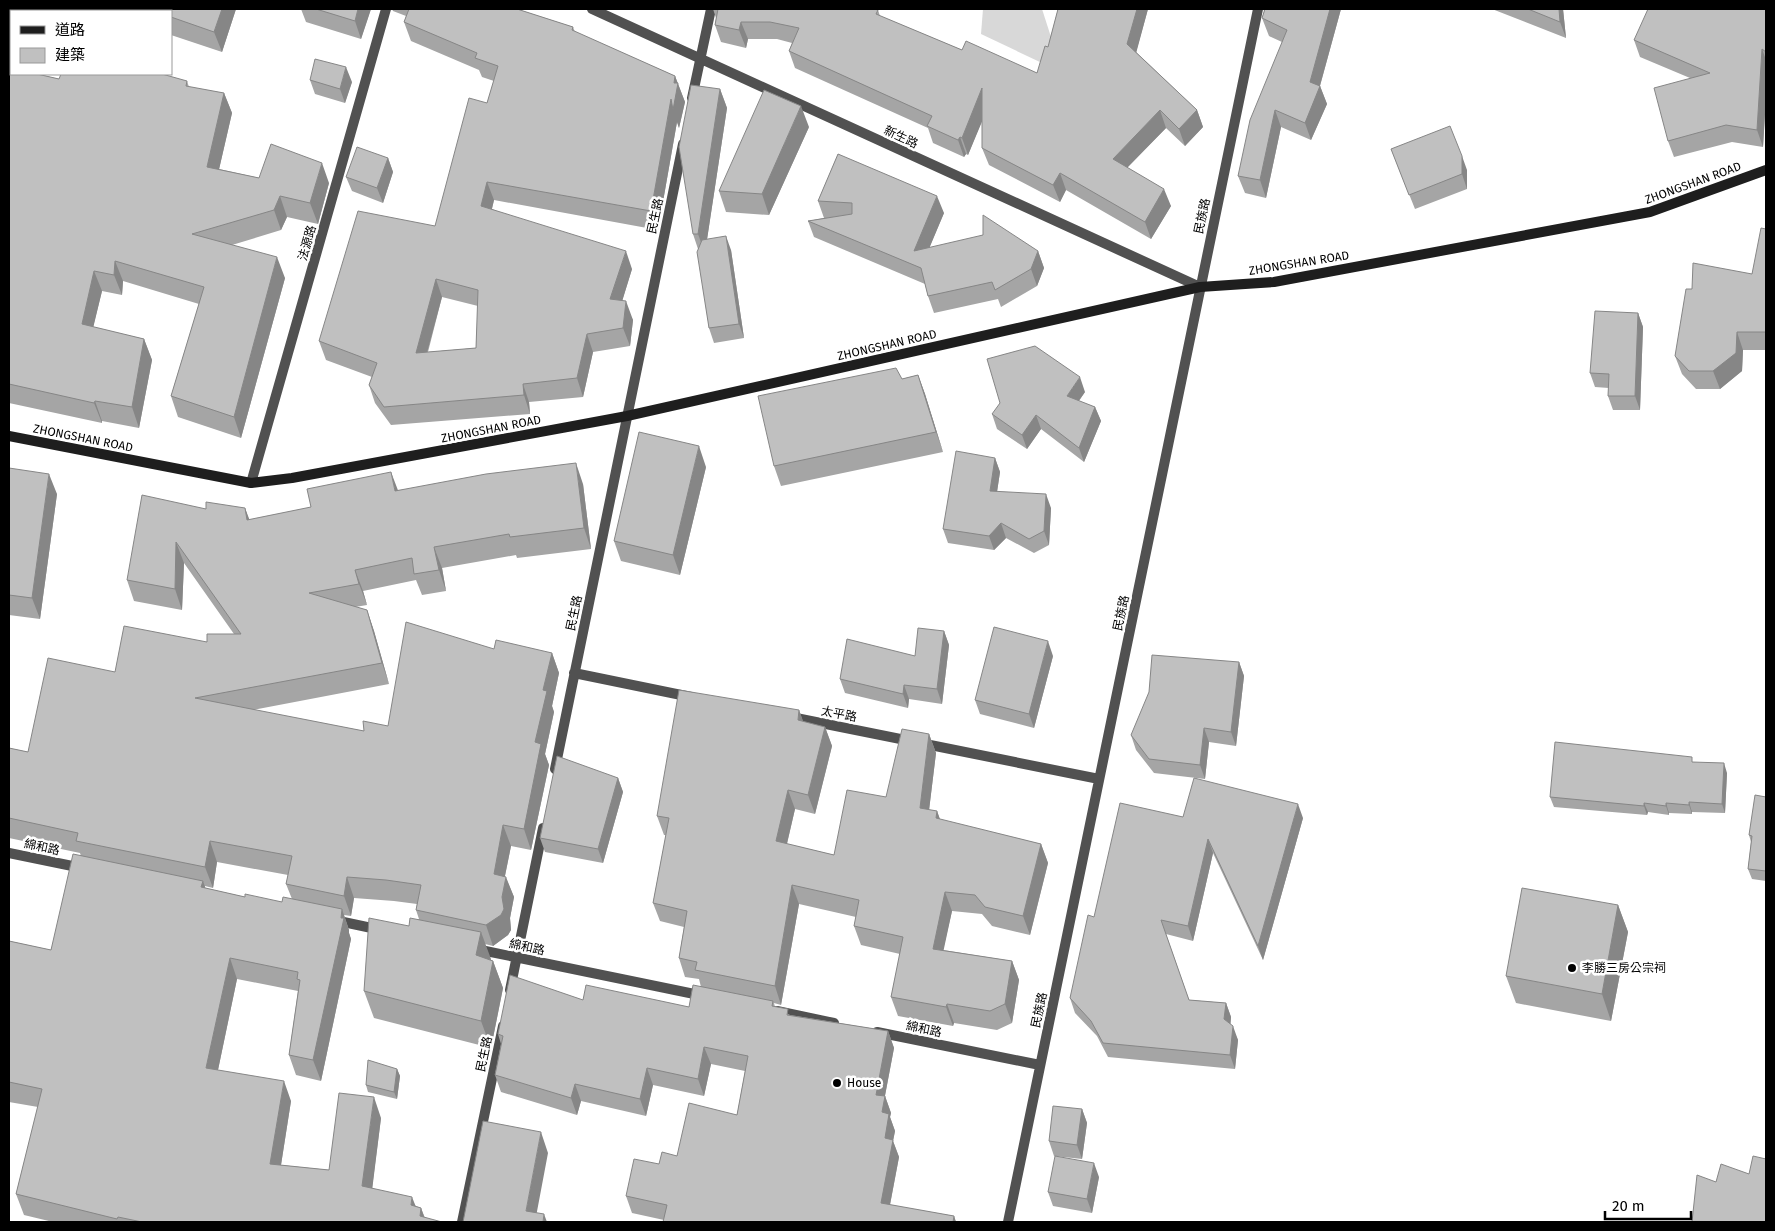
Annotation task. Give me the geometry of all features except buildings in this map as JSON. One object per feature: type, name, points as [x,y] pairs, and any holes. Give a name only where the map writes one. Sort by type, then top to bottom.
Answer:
[{"type":"main road","name":"ZHONGSHAN ROAD","points":[[9,436],[251,483],[292,478],[627,416],[1200,288],[1274,282],[1650,212],[1766,170]]},
{"type":"street","name":"法源路","points":[[251,483],[386,9]]},
{"type":"street","name":"新生路","points":[[592,9],[1200,288]]},
{"type":"street","points":[[691,107],[711,9]]},
{"type":"street","name":"民族路","points":[[1008,1222],[1258,9]]},
{"type":"street","name":"民生路","points":[[552,783],[685,136]]},
{"type":"street","points":[[574,673],[701,699]]},
{"type":"street","name":"太平路","points":[[778,714],[1099,779]]},
{"type":"street","points":[[509,996],[544,822]]},
{"type":"street","name":"綿和路","points":[[9,853],[97,871]]},
{"type":"street","points":[[321,918],[390,932]]},
{"type":"street","name":"綿和路","points":[[468,948],[710,998]]},
{"type":"street","points":[[769,1010],[846,1026]]},
{"type":"street","name":"民生路","points":[[462,1222],[505,1016]]},
{"type":"street","name":"綿和路","points":[[866,1030],[1040,1065]]},
{"type":"shaded area","points":[[983,9],[1042,9],[1051,37],[1042,63],[981,34]]},
{"type":"place","name":"李勝三房公宗祠","points":[[1572,968]]},
{"type":"place","name":"House","points":[[837,1083]]}]
